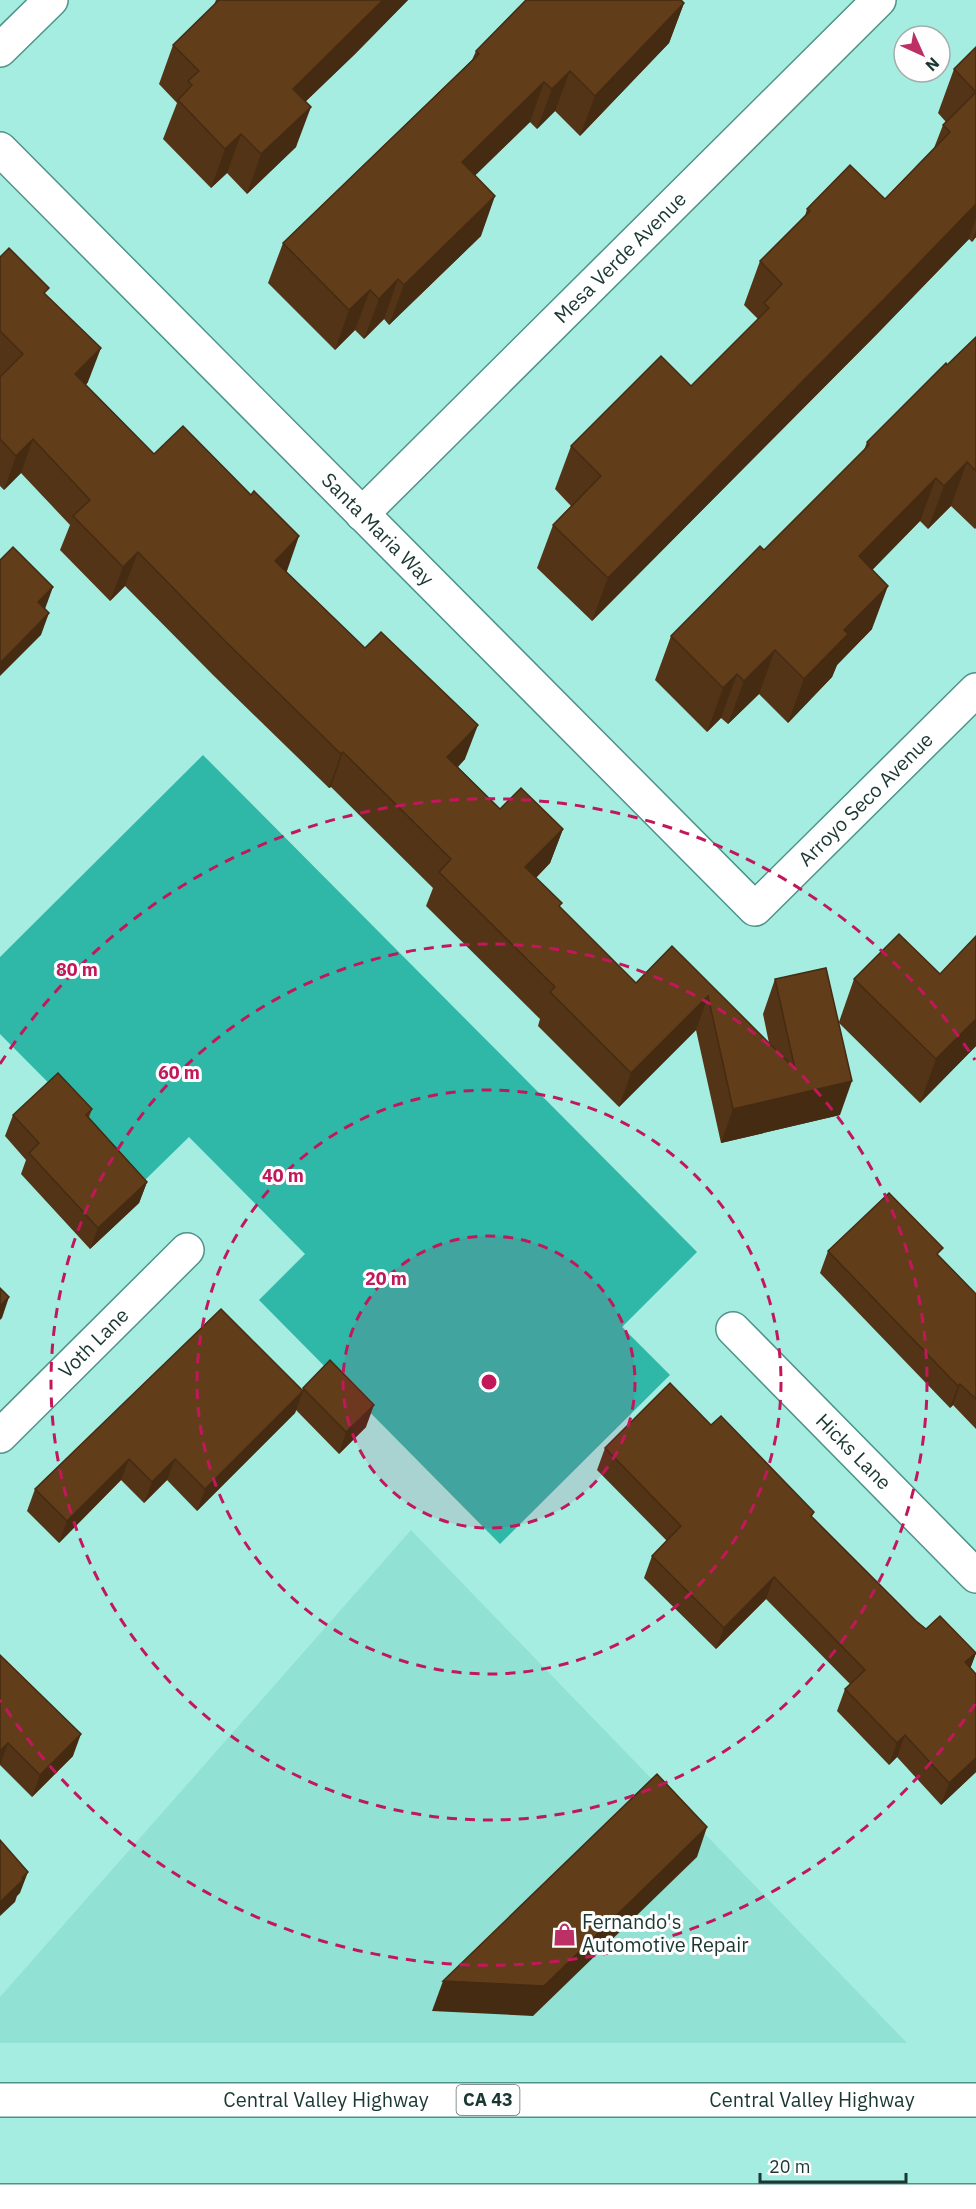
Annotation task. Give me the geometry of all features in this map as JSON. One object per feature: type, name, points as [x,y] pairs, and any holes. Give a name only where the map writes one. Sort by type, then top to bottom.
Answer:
[{"type":"street","points":[[0,50],[51,0]]},
{"type":"street","name":"Mesa Verde Avenue","points":[[362,514],[879,0]]},
{"type":"street","name":"Santa Maria Way","points":[[0,149],[755,909]]},
{"type":"street","name":"Arroyo Seco Avenue","points":[[755,909],[976,690]]},
{"type":"street","name":"Voth Lane","points":[[0,1436],[187,1250]]},
{"type":"street","name":"Hicks Lane","points":[[733,1329],[976,1576]]},
{"type":"street","name":"Central Valley Highway","points":[[0,2100],[976,2100]]},
{"type":"street","points":[[0,2201],[976,2201]]},
{"type":"shaded area","points":[[203,755],[697,1252],[622,1327],[670,1375],[500,1544],[259,1300],[305,1254],[189,1137],[145,1180],[0,1034],[0,957]]},
{"type":"shaded area","points":[[411,1530],[907,2043],[0,2043],[0,1997]]},
{"type":"building","points":[[219,0],[383,0],[293,89],[311,107],[261,154],[241,134],[225,149],[178,100],[192,85],[188,81],[199,71],[173,45]]},
{"type":"building","points":[[526,0],[681,0],[684,3],[595,96],[570,71],[552,89],[544,82],[462,162],[495,196],[404,285],[398,279],[379,299],[370,290],[349,310],[283,243],[479,54],[476,51]]},
{"type":"building","points":[[976,47],[976,92],[954,69]]},
{"type":"building","points":[[976,92],[976,204],[608,578],[553,525],[601,476],[571,446],[661,356],[691,386],[769,308],[764,303],[782,284],[760,261],[810,211],[807,209],[850,165],[885,199],[950,132],[943,125]]},
{"type":"building","points":[[9,248],[49,288],[44,293],[101,348],[75,374],[154,454],[183,426],[251,495],[254,491],[299,536],[275,561],[365,648],[381,632],[478,725],[447,757],[500,809],[521,788],[563,829],[525,867],[562,903],[559,906],[636,983],[672,946],[795,1069],[775,979],[826,968],[852,1081],[733,1109],[708,996],[631,1073],[550,992],[555,987],[439,872],[451,859],[343,752],[341,754],[225,641],[138,552],[123,567],[73,516],[90,500],[33,439],[16,456],[0,439],[0,377],[23,354],[0,331],[0,257]]},
{"type":"building","points":[[976,337],[976,471],[967,462],[944,486],[936,478],[859,556],[888,586],[844,630],[848,634],[804,679],[775,650],[744,681],[737,674],[723,688],[671,636],[760,546],[764,550],[869,445],[867,442],[946,363],[947,365]]},
{"type":"building","points":[[13,547],[53,587],[38,602],[49,613],[0,663],[0,560]]},
{"type":"building","points":[[899,934],[940,974],[976,936],[976,1019],[936,1059],[854,979]]},
{"type":"building","points":[[58,1073],[92,1109],[86,1115],[147,1182],[98,1228],[29,1153],[39,1143],[13,1115]]},
{"type":"building","points":[[889,1193],[943,1248],[937,1254],[976,1294],[976,1399],[960,1384],[958,1386],[828,1251]]},
{"type":"building","points":[[0,1288],[9,1297],[0,1306]]},
{"type":"building","points":[[221,1309],[303,1391],[205,1489],[175,1459],[152,1482],[129,1459],[67,1521],[35,1489]]},
{"type":"building","points":[[330,1360],[374,1405],[346,1432],[303,1388]]},
{"type":"building","points":[[670,1383],[711,1425],[721,1416],[814,1512],[811,1516],[916,1621],[926,1629],[940,1616],[976,1653],[965,1662],[976,1674],[976,1758],[949,1783],[905,1735],[897,1743],[845,1689],[865,1670],[774,1577],[724,1628],[652,1556],[681,1526],[605,1448]]},
{"type":"building","points":[[0,1655],[81,1734],[40,1775],[8,1743],[0,1751]]},
{"type":"building","name":"Fernando's Automotive Repair","points":[[657,1774],[707,1827],[544,1986],[443,1981]]},
{"type":"building","points":[[0,1840],[28,1872],[22,1878],[23,1880],[0,1902]]},
{"type":"place","name":"Fernando's Automotive Repair","points":[[564,1934]]}]
